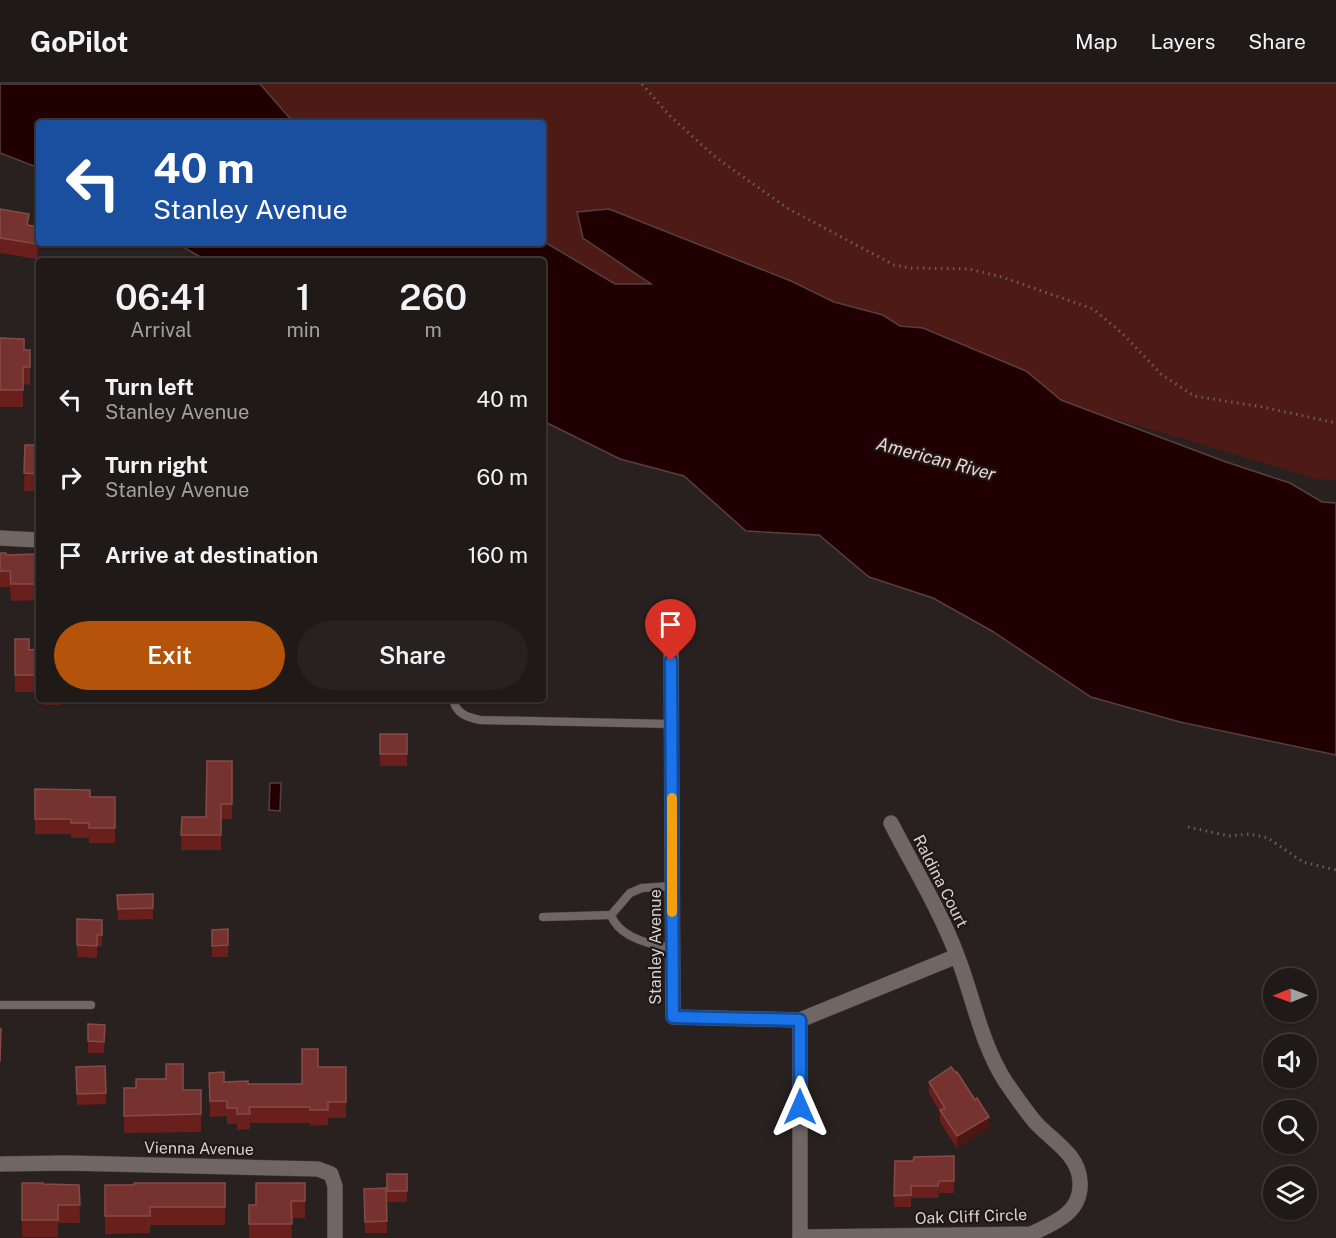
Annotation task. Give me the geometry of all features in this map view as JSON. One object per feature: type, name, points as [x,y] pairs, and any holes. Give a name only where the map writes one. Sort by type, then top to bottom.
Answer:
[{"type":"street","points":[[0,538],[36,540]]},
{"type":"street","name":"Stanley Avenue","points":[[671,639],[673,1017],[800,1020]]},
{"type":"street","name":"Raldina Court","points":[[891,823],[957,956]]},
{"type":"street","points":[[800,1238],[800,1020],[957,956]]},
{"type":"street","name":"Oak Cliff Circle","points":[[800,1238],[1032,1236],[1068,1214],[1079,1196],[1079,1175],[1076,1165],[1070,1156],[1036,1123],[1000,1074],[976,1018],[957,956]]},
{"type":"street","name":"Vienna Avenue","points":[[0,1164],[68,1163],[318,1169],[331,1174],[335,1186],[335,1238]]},
{"type":"lane","points":[[453,702],[463,716],[480,720],[671,724]]},
{"type":"lane","points":[[543,917],[611,915],[630,893],[642,888],[672,886]]},
{"type":"lane","points":[[611,915],[619,928],[650,945],[673,948]]},
{"type":"lane","points":[[0,1005],[91,1005]]},
{"type":"path","points":[[642,84],[669,115],[714,156],[787,208],[894,265],[911,268],[969,269],[1002,277],[1093,309],[1122,333],[1161,374],[1194,396],[1263,407],[1336,423]]},
{"type":"path","points":[[1188,827],[1229,836],[1249,834],[1268,838],[1303,862],[1336,870]]},
{"type":"shaded area","points":[[234,84],[1336,84],[1336,480],[1317,479],[998,384],[708,333],[546,262],[546,258],[543,258],[543,246],[546,246],[546,120],[286,120]]},
{"type":"water","points":[[0,84],[260,84],[291,120],[36,120],[36,167],[0,153]]},
{"type":"water","name":"American River","points":[[609,209],[791,281],[834,302],[883,315],[900,326],[923,328],[1026,371],[1061,400],[1226,462],[1290,483],[1322,502],[1336,503],[1336,755],[1180,722],[1091,697],[992,631],[933,598],[869,577],[819,535],[746,531],[684,476],[620,459],[546,422],[546,258],[201,258],[181,246],[546,246],[546,243],[615,284],[651,284],[583,238],[577,212]]},
{"type":"water","points":[[270,783],[281,783],[280,811],[269,810]]},
{"type":"building","points":[[0,209],[29,214],[27,225],[36,226],[36,244],[0,238]]},
{"type":"building","points":[[0,338],[24,339],[24,350],[30,350],[30,367],[23,367],[23,390],[0,390]]},
{"type":"building","points":[[25,445],[36,445],[36,474],[24,473]]},
{"type":"building","points":[[0,553],[6,553],[6,555],[36,554],[36,584],[11,584],[10,571],[0,571]]},
{"type":"building","points":[[15,639],[29,639],[29,650],[36,649],[36,675],[15,675]]},
{"type":"building","points":[[380,734],[407,734],[407,754],[380,754]]},
{"type":"building","points":[[207,761],[232,761],[232,804],[221,804],[221,835],[181,835],[182,817],[206,817]]},
{"type":"building","points":[[35,789],[90,790],[90,797],[115,797],[115,828],[89,828],[89,823],[71,823],[71,819],[35,819]]},
{"type":"building","points":[[153,894],[153,908],[118,909],[117,895]]},
{"type":"building","points":[[77,919],[102,920],[102,935],[97,935],[97,946],[77,945]]},
{"type":"building","points":[[228,929],[228,945],[212,946],[212,930]]},
{"type":"building","points":[[88,1024],[105,1025],[104,1042],[88,1041]]},
{"type":"building","points":[[302,1049],[318,1049],[318,1067],[346,1067],[346,1102],[328,1102],[328,1110],[310,1110],[310,1107],[249,1107],[250,1114],[237,1114],[237,1108],[227,1108],[227,1101],[210,1101],[209,1073],[224,1072],[224,1082],[302,1084]]},
{"type":"building","points":[[166,1064],[183,1064],[183,1090],[201,1090],[201,1114],[124,1116],[124,1088],[136,1088],[136,1079],[166,1079]]},
{"type":"building","points":[[105,1066],[106,1093],[77,1094],[76,1067]]},
{"type":"building","points":[[951,1067],[957,1072],[975,1100],[977,1098],[989,1117],[957,1136],[940,1110],[945,1108],[929,1082]]},
{"type":"building","points":[[954,1156],[954,1181],[939,1181],[938,1186],[911,1186],[911,1195],[894,1196],[895,1161],[913,1161],[914,1157]]},
{"type":"building","points":[[387,1174],[407,1174],[407,1191],[387,1191]]},
{"type":"building","points":[[22,1183],[79,1185],[80,1205],[58,1205],[58,1220],[22,1220]]},
{"type":"building","points":[[134,1183],[225,1183],[225,1207],[150,1207],[150,1216],[105,1216],[105,1185],[134,1185]]},
{"type":"building","points":[[256,1183],[305,1183],[305,1201],[291,1201],[292,1224],[249,1224],[249,1205],[256,1205]]},
{"type":"building","points":[[386,1188],[387,1221],[365,1222],[364,1189]]},
{"type":"slow traffic","points":[[672,798],[672,912]]},
{"type":"route","points":[[671,661],[673,1017],[800,1020],[800,1107]]}]
